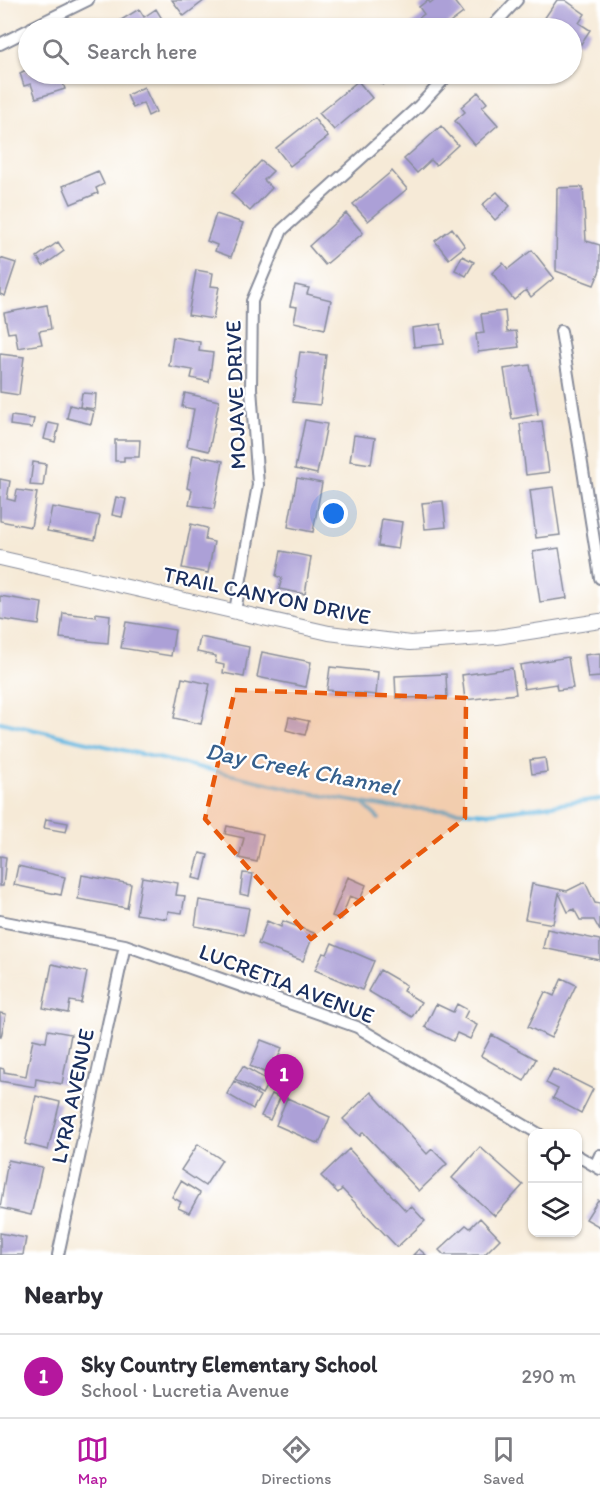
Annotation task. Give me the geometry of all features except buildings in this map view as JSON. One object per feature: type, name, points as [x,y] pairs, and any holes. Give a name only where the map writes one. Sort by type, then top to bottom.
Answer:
[{"type":"street","points":[[52,18],[88,0]]},
{"type":"street","points":[[500,18],[517,0]]},
{"type":"street","points":[[0,44],[18,35]]},
{"type":"street","name":"MOJAVE DRIVE","points":[[235,611],[258,485],[251,388],[252,301],[282,230],[419,106],[440,84]]},
{"type":"street","points":[[561,331],[600,578]]},
{"type":"street","name":"TRAIL CANYON DRIVE","points":[[0,558],[329,633],[410,644],[498,637],[600,621]]},
{"type":"street","name":"LUCRETIA AVENUE","points":[[0,921],[125,945],[357,1027],[530,1129]]},
{"type":"street","name":"LYRA AVENUE","points":[[58,1255],[125,945]]},
{"type":"street","points":[[582,1158],[597,1167],[600,1155]]},
{"type":"highlighted area","points":[[235,690],[466,698],[465,818],[311,939],[205,819]]},
{"type":"waterway","name":"Day Creek Channel","points":[[0,722],[333,798],[388,807],[489,813],[600,799]]},
{"type":"waterway","points":[[362,803],[379,819]]},
{"type":"place","name":"Sky Country Elementary School","points":[[284,1104]]}]
